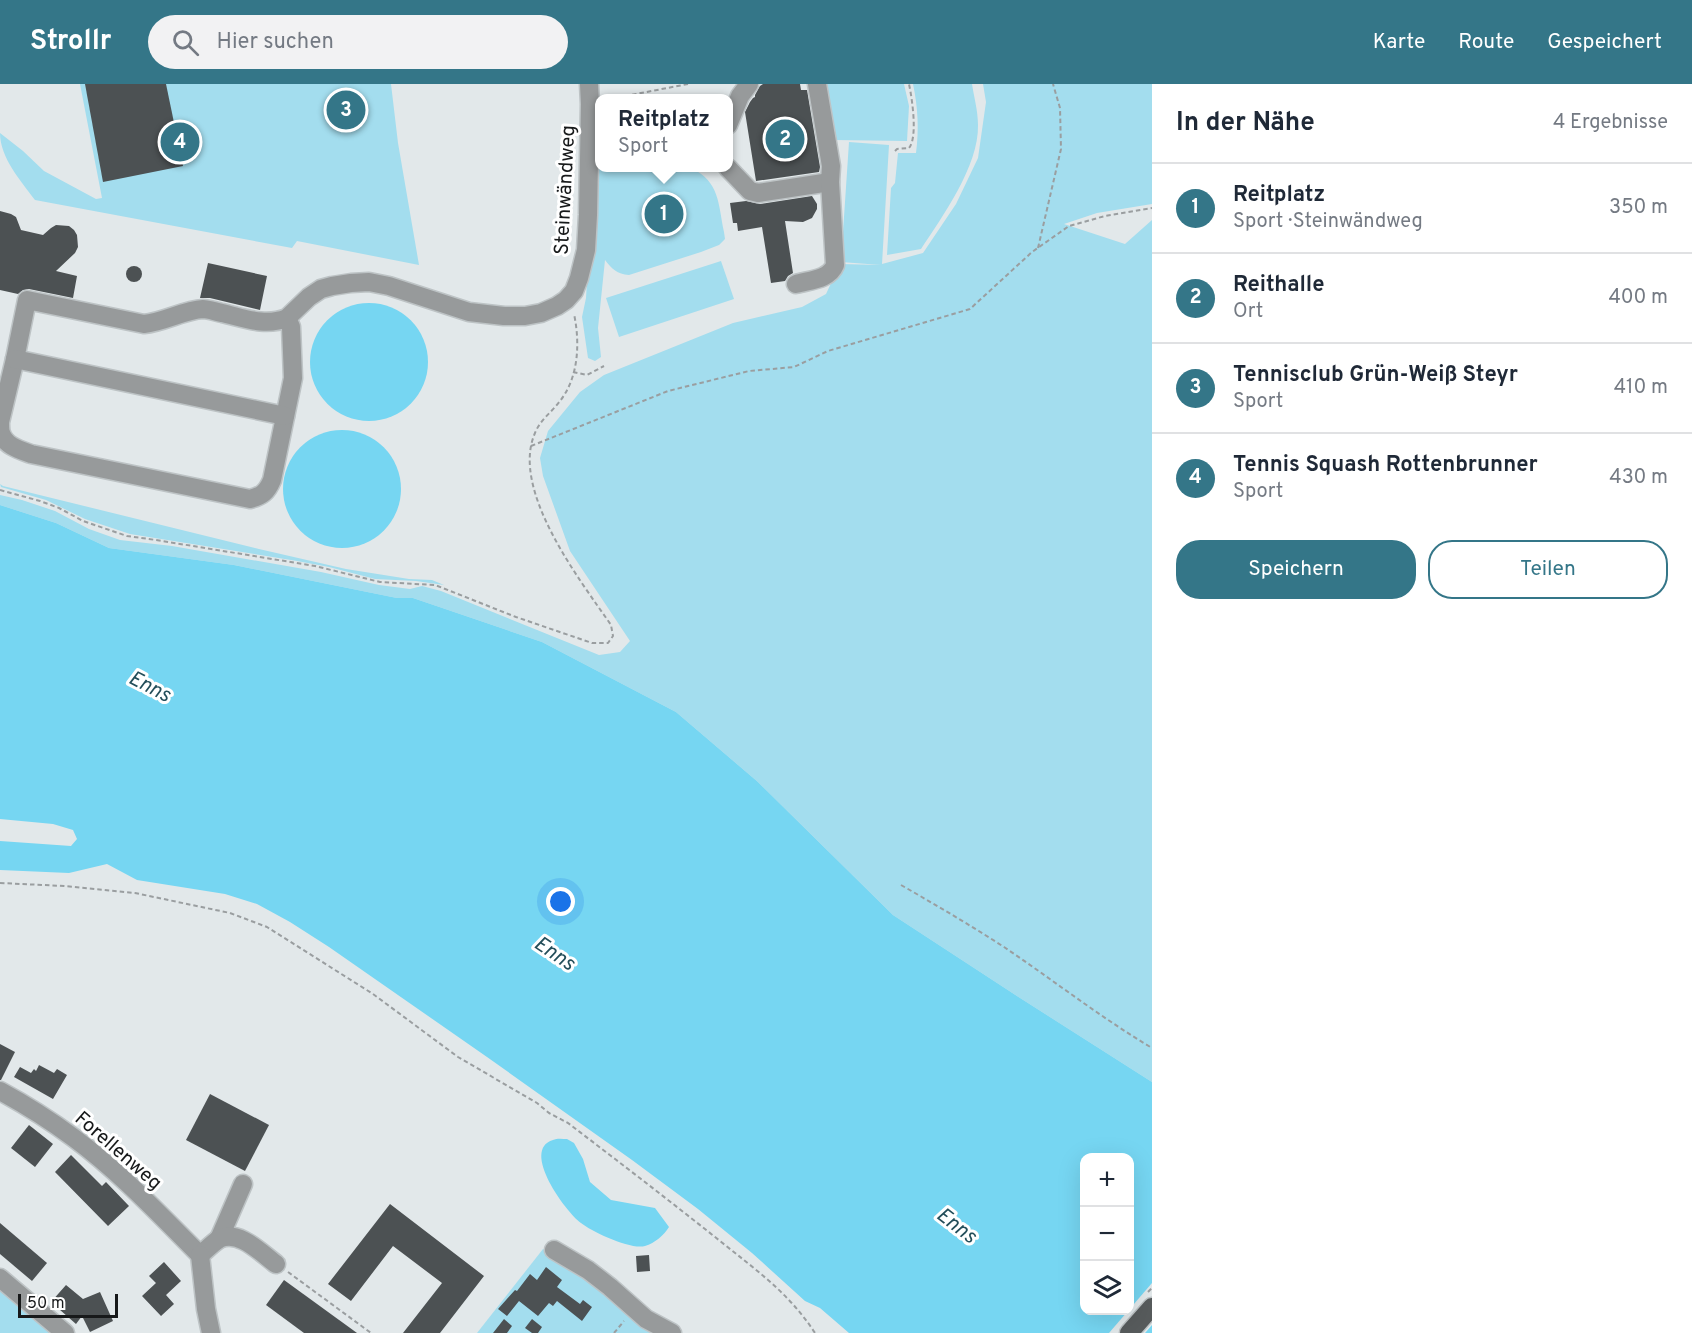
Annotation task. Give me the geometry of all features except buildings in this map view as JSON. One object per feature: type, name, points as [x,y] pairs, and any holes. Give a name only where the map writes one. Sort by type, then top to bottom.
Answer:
[{"type":"main road","points":[[1129,1333],[1152,1306]]},
{"type":"street","name":"Steinwändweg","points":[[566,300],[577,285],[586,250],[595,105],[589,84]]},
{"type":"street","points":[[733,114],[740,96],[749,84]]},
{"type":"street","points":[[796,284],[827,276],[835,265],[831,166],[817,84]]},
{"type":"street","points":[[732,172],[750,191],[758,193],[830,182]]},
{"type":"street","points":[[287,318],[291,327],[293,378],[272,480],[268,489],[260,496],[250,499],[31,454],[15,449],[0,433],[0,422],[27,300],[144,324],[204,309],[266,323],[279,322],[321,289],[332,285],[369,282],[389,286],[469,312],[525,316],[541,313],[566,300]]},
{"type":"street","points":[[15,359],[285,416]]},
{"type":"street","name":"Forellenweg","points":[[0,1091],[76,1139],[117,1174],[200,1255]]},
{"type":"street","points":[[212,1333],[206,1309],[200,1255],[219,1239],[243,1184]]},
{"type":"street","points":[[219,1239],[231,1237],[243,1240],[276,1264]]},
{"type":"street","points":[[554,1250],[588,1270],[646,1319],[672,1333]]},
{"type":"street","points":[[0,1278],[65,1333]]},
{"type":"path","points":[[636,94],[688,84]]},
{"type":"path","points":[[895,151],[909,148],[913,142],[914,109],[909,84]]},
{"type":"path","points":[[1038,248],[1061,149],[1060,108],[1053,84]]},
{"type":"path","points":[[531,446],[668,391],[749,371],[794,367],[828,351],[970,309],[1038,248],[1069,226],[1105,216],[1152,208]]},
{"type":"path","points":[[0,490],[40,501],[83,521],[127,536],[315,566],[380,582],[435,585],[592,643],[608,644],[613,631],[611,625],[564,557],[543,512],[532,480],[530,458],[533,435],[567,390],[576,360],[575,316],[566,300]]},
{"type":"path","points":[[573,372],[587,375],[604,366]]},
{"type":"path","points":[[0,883],[135,892],[230,913],[267,927],[373,994],[458,1057],[568,1123],[690,1216],[776,1286],[794,1304],[815,1333]]},
{"type":"path","points":[[901,885],[1004,947],[1152,1048]]},
{"type":"path","points":[[276,1264],[371,1333]]},
{"type":"shaded area","points":[[80,84],[391,84],[398,143],[419,265],[297,241],[292,248],[35,200],[7,160],[0,133],[44,171],[96,199],[102,198]]},
{"type":"shaded area","points":[[826,84],[904,84],[909,106],[907,141],[834,140]]},
{"type":"shaded area","points":[[913,84],[972,84],[978,120],[977,141],[958,190],[921,249],[887,255],[891,188],[895,183],[898,153],[916,153],[918,118]]},
{"type":"shaded area","points":[[983,84],[1152,84],[1152,204],[1097,213],[1064,224],[1125,244],[1152,220],[1152,1082],[893,915],[758,782],[676,712],[542,642],[413,598],[397,598],[234,565],[109,548],[56,523],[0,505],[0,495],[22,500],[55,511],[89,529],[120,540],[172,546],[321,572],[379,585],[410,589],[422,586],[441,591],[599,655],[620,652],[630,641],[570,551],[543,476],[540,458],[548,431],[580,392],[604,375],[733,323],[802,307],[826,294],[840,264],[881,265],[841,262],[849,142],[889,145],[882,264],[923,253],[956,204],[978,158],[986,102]]},
{"type":"shaded area","points":[[596,172],[697,172],[708,180],[716,194],[725,239],[719,245],[701,252],[629,275],[621,274],[605,260],[598,328],[601,357],[595,361],[588,358],[582,317],[595,238]]},
{"type":"shaded area","points":[[721,261],[734,299],[619,337],[606,298]]},
{"type":"shaded area","points":[[0,484],[346,569],[409,579],[432,580],[444,585],[375,579],[297,561],[130,534],[85,519],[46,500],[1,487]]},
{"type":"shaded area","points":[[543,1249],[662,1333],[477,1333]]},
{"type":"shaded area","points":[[0,1288],[53,1333],[0,1333]]},
{"type":"water","points":[[369,303],[392,308],[411,320],[423,339],[428,362],[423,385],[411,404],[392,416],[369,421],[346,416],[327,404],[315,385],[310,362],[315,339],[327,320],[346,308]]},
{"type":"water","points":[[342,430],[365,434],[384,447],[397,466],[401,489],[397,512],[384,531],[365,544],[342,548],[319,544],[300,531],[287,512],[283,489],[287,466],[300,447],[319,434]]},
{"type":"water","name":"Enns","points":[[0,505],[56,523],[109,548],[234,565],[397,598],[413,598],[542,642],[676,712],[758,782],[893,915],[1152,1082],[1152,1333],[849,1333],[820,1308],[805,1301],[752,1253],[698,1209],[632,1160],[329,947],[257,904],[225,894],[137,880],[107,864],[69,873],[0,870],[0,841],[71,846],[77,839],[73,830],[53,824],[0,819]]},
{"type":"water","points":[[567,1139],[574,1143],[583,1159],[590,1182],[611,1200],[655,1208],[669,1227],[662,1236],[652,1243],[639,1247],[594,1231],[574,1217],[549,1181],[541,1156],[544,1146],[553,1140]]},
{"type":"pier","points":[[1152,1283],[1152,1325],[1145,1333],[1109,1333],[1124,1315],[1134,1315],[1134,1304]]},
{"type":"place","name":"Tennisclub Grün-Weiß Steyr","points":[[346,110]]},
{"type":"place","name":"Reithalle","points":[[785,139]]},
{"type":"place","name":"Tennis Squash Rottenbrunner","points":[[180,142]]},
{"type":"place","name":"Reitplatz","points":[[664,214]]}]
